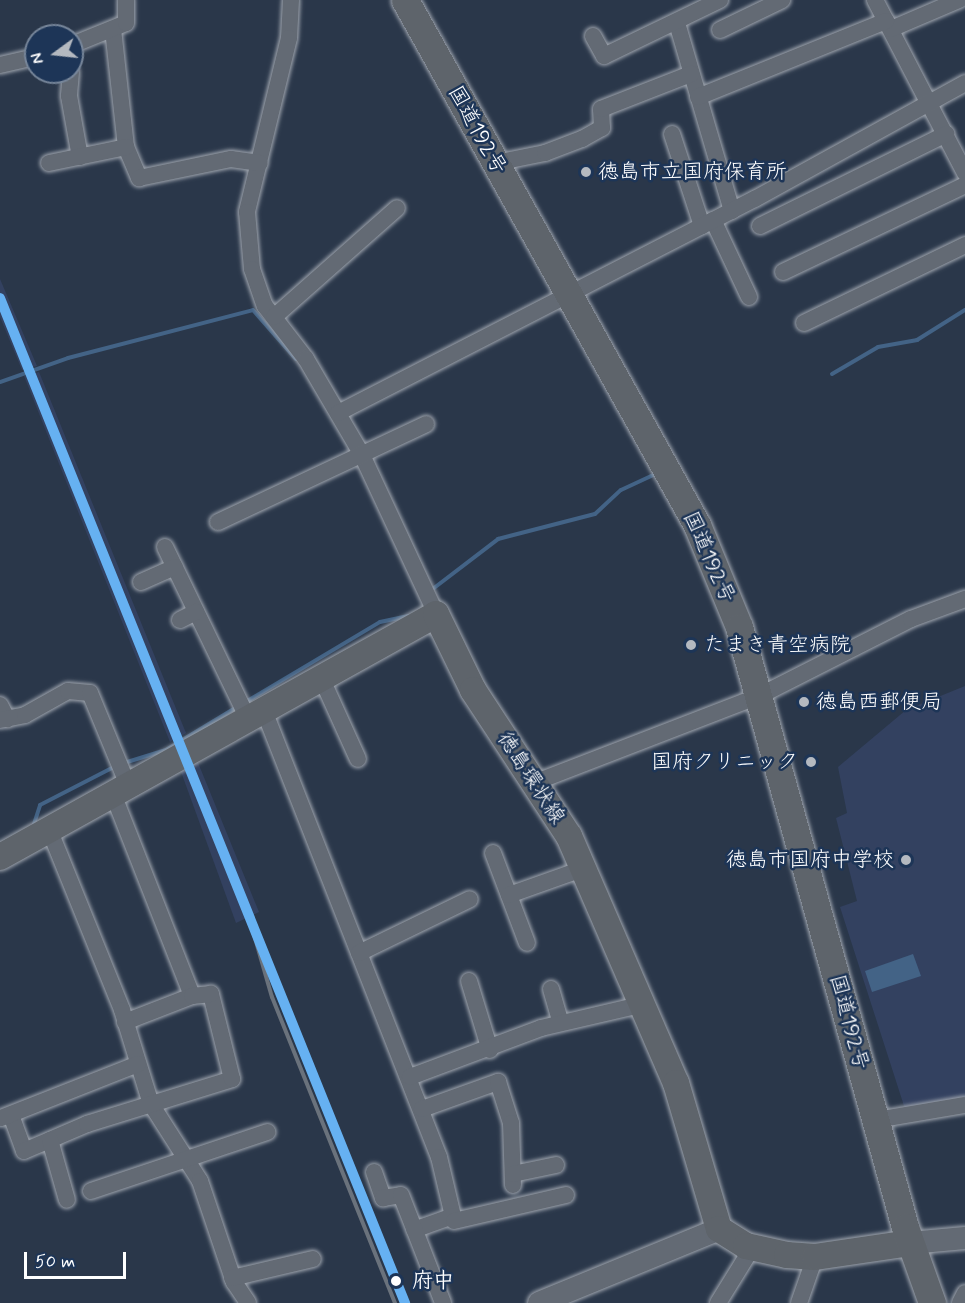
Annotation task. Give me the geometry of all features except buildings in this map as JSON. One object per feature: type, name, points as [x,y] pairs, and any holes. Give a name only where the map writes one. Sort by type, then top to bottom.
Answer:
[{"type":"highway","name":"国道192号","points":[[405,0],[698,525],[761,695],[910,1243],[932,1303]]},
{"type":"main road","points":[[0,857],[49,830],[121,776],[436,614]]},
{"type":"main road","name":"徳島環状線","points":[[436,614],[473,690],[556,811],[676,1083],[719,1229]]},
{"type":"main road","points":[[539,1303],[719,1229],[752,1248],[815,1257],[910,1243],[965,1239]]},
{"type":"street","points":[[84,40],[126,22],[126,0]]},
{"type":"street","points":[[291,0],[289,38],[260,163],[246,240],[259,293],[363,455],[436,614]]},
{"type":"street","points":[[593,36],[604,56],[677,23],[720,0]]},
{"type":"street","points":[[720,30],[782,0]]},
{"type":"street","points":[[875,0],[946,134],[961,155],[965,173]]},
{"type":"street","points":[[698,97],[959,0]]},
{"type":"street","points":[[677,23],[732,211]]},
{"type":"street","points":[[113,29],[126,147],[139,178],[231,159],[260,163]]},
{"type":"street","points":[[0,65],[24,60]]},
{"type":"street","points":[[495,163],[545,153],[582,139],[602,128],[601,109],[691,74]]},
{"type":"street","points":[[338,413],[732,211],[965,83]]},
{"type":"street","points":[[70,84],[69,96],[80,157]]},
{"type":"street","points":[[672,134],[708,223],[749,297]]},
{"type":"street","points":[[760,226],[946,134]]},
{"type":"street","points":[[49,163],[126,147]]},
{"type":"street","points":[[783,272],[965,185]]},
{"type":"street","points":[[274,317],[397,208]]},
{"type":"street","points":[[804,322],[965,245]]},
{"type":"street","points":[[218,522],[426,424]]},
{"type":"street","points":[[165,547],[196,612],[210,655],[248,709],[359,953],[422,1109],[453,1216],[414,1230]]},
{"type":"street","points":[[141,582],[175,567]]},
{"type":"street","points":[[536,782],[761,695],[919,615],[965,599]]},
{"type":"street","points":[[180,620],[196,612]]},
{"type":"street","points":[[320,675],[358,759]]},
{"type":"street","points":[[2,715],[68,691],[90,693],[121,776],[192,996]]},
{"type":"street","points":[[49,830],[126,1022],[151,1104],[200,1181],[232,1278],[248,1303]]},
{"type":"street","points":[[493,853],[527,943]]},
{"type":"street","points":[[509,895],[582,869]]},
{"type":"street","points":[[359,953],[470,899]]},
{"type":"street","points":[[469,981],[490,1050]]},
{"type":"street","points":[[551,989],[561,1023]]},
{"type":"street","points":[[126,1022],[192,996],[211,994],[232,1079],[151,1104],[24,1151],[5,1117],[138,1064]]},
{"type":"street","points":[[410,1077],[561,1023],[640,1005]]},
{"type":"street","points":[[422,1109],[498,1082],[511,1123],[513,1179],[547,1163]]},
{"type":"street","points":[[876,1120],[965,1104]]},
{"type":"street","points":[[91,1191],[188,1161],[267,1132]]},
{"type":"street","points":[[50,1140],[67,1200]]},
{"type":"street","points":[[374,1172],[383,1198],[401,1195],[443,1303]]},
{"type":"street","points":[[454,1221],[566,1195]]},
{"type":"street","points":[[718,1303],[752,1248]]},
{"type":"street","points":[[799,1303],[815,1257]]},
{"type":"street","points":[[232,1278],[313,1259]]},
{"type":"street","points":[[960,1303],[965,1293]]},
{"type":"shaded area","points":[[0,279],[37,366],[22,370],[0,317]]},
{"type":"shaded area","points":[[39,372],[186,733],[170,742],[24,376]]},
{"type":"shaded area","name":"徳島市国府中学校","points":[[965,686],[965,1097],[905,1109],[840,907],[857,901],[836,818],[847,813],[838,767],[906,710]]},
{"type":"shaded area","points":[[190,743],[259,912],[236,923],[176,758]]},
{"type":"shaded area","points":[[913,954],[921,976],[872,992],[865,971]]},
{"type":"waterway","points":[[0,382],[68,358],[253,310],[296,359]]},
{"type":"waterway","points":[[832,374],[878,347],[917,340],[965,310]]},
{"type":"waterway","points":[[434,588],[498,539],[595,514],[621,490],[656,474]]},
{"type":"waterway","points":[[244,703],[380,622],[408,616]]},
{"type":"waterway","points":[[124,763],[166,750],[237,707]]},
{"type":"waterway","points":[[33,827],[40,805],[114,767]]},
{"type":"railway","points":[[249,917],[272,997],[395,1303]]},
{"type":"transit line","points":[[0,298],[405,1303]]},
{"type":"place","name":"徳島市立国府保育所","points":[[586,172]]},
{"type":"place","name":"たまき青空病院","points":[[691,645]]},
{"type":"place","name":"徳島西郵便局","points":[[804,702]]},
{"type":"place","name":"国府クリニック","points":[[811,762]]},
{"type":"place","name":"徳島市国府中学校","points":[[906,860]]},
{"type":"place","name":"府中","points":[[396,1281]]}]
